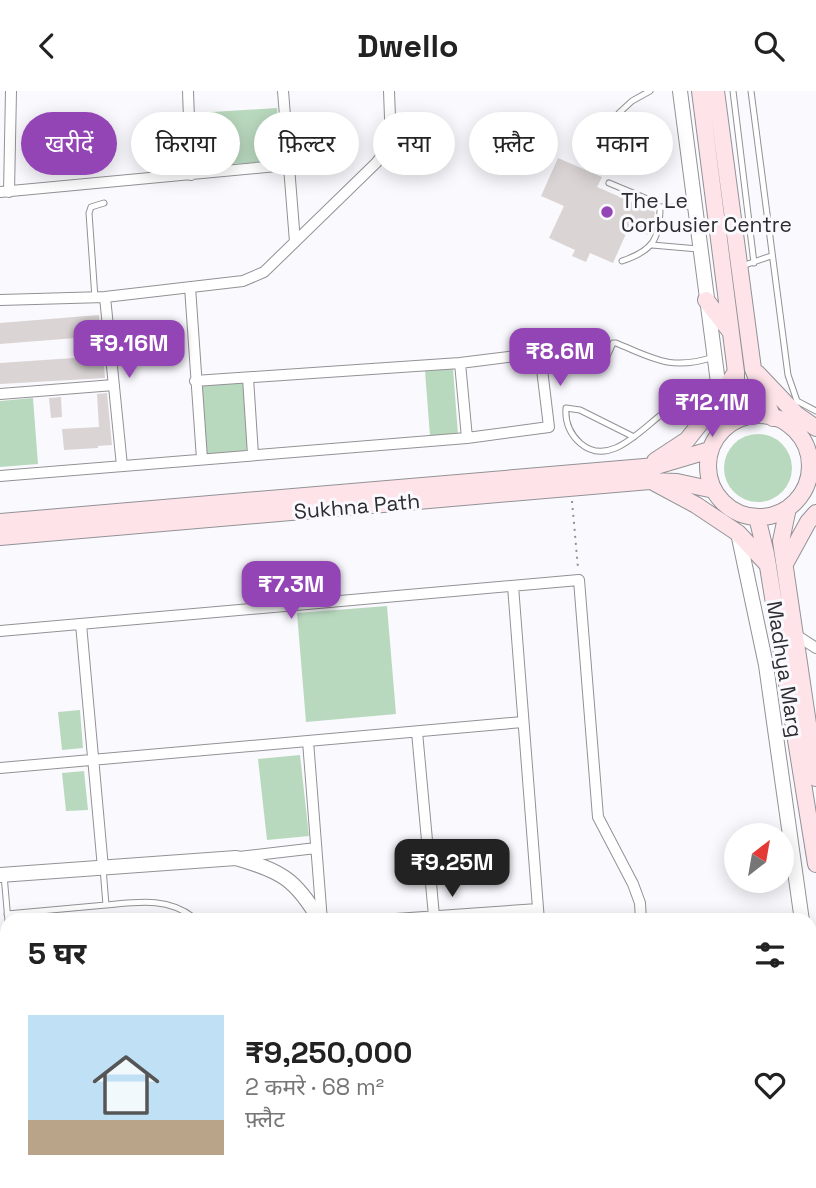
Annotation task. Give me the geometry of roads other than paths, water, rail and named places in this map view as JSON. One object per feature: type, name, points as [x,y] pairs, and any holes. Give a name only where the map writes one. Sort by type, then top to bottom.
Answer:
[{"type":"main road","points":[[701,91],[736,372],[736,400],[727,426],[710,450],[708,460],[711,483],[729,508],[740,514],[757,517],[772,515],[788,508],[810,485],[810,445],[789,426],[760,415],[746,417],[727,426]]},
{"type":"main road","points":[[716,91],[747,265],[752,369],[773,418]]},
{"type":"main road","points":[[706,300],[731,333]]},
{"type":"main road","points":[[752,369],[796,414],[816,428]]},
{"type":"main road","points":[[736,372],[687,440],[648,474],[738,533],[768,565]]},
{"type":"main road","name":"Sukhna Path","points":[[0,537],[571,488],[648,474],[710,450]]},
{"type":"main road","name":"Sukhna Path","points":[[0,522],[648,474],[714,490]]},
{"type":"main road","name":"Madhya Marg","points":[[788,508],[782,541],[787,635],[816,864]]},
{"type":"main road","points":[[785,564],[808,522],[816,513]]},
{"type":"main road","name":"Madhya Marg","points":[[757,517],[787,635],[816,778]]},
{"type":"street","points":[[11,91],[4,192],[191,175]]},
{"type":"street","points":[[188,91],[189,112]]},
{"type":"street","points":[[283,91],[284,112]]},
{"type":"street","points":[[0,300],[100,297],[190,288],[243,281],[264,272],[376,163],[391,144],[389,91]]},
{"type":"street","points":[[680,91],[720,395]]},
{"type":"street","points":[[289,175],[295,242]]},
{"type":"street","points":[[190,288],[202,459]]},
{"type":"street","points":[[100,297],[114,385],[122,466]]},
{"type":"street","points":[[0,476],[467,438],[550,427],[540,353],[460,363],[195,381]]},
{"type":"street","points":[[460,363],[467,438]]},
{"type":"street","points":[[247,378],[253,455]]},
{"type":"street","points":[[0,394],[114,385]]},
{"type":"street","points":[[738,533],[766,665],[801,913]]},
{"type":"street","points":[[0,631],[579,580],[598,817],[633,884],[641,913]]},
{"type":"street","points":[[513,586],[538,913]]},
{"type":"street","points":[[81,624],[103,868]]},
{"type":"street","points":[[766,665],[787,635],[816,647]]},
{"type":"street","points":[[0,768],[523,722]]},
{"type":"street","points":[[417,731],[434,913]]},
{"type":"street","points":[[308,741],[320,913]]},
{"type":"street","points":[[2,875],[236,857],[316,848]]},
{"type":"street","points":[[236,857],[271,868],[293,882],[316,913]]},
{"type":"lane","points":[[620,112],[632,101],[650,91]]},
{"type":"lane","points":[[733,91],[747,265],[771,256]]},
{"type":"lane","points":[[751,91],[788,375],[797,401],[816,411]]},
{"type":"lane","points":[[609,183],[660,207],[694,206]]},
{"type":"lane","points":[[100,297],[89,213],[92,207],[104,203]]},
{"type":"lane","points":[[622,261],[640,255],[652,245],[660,223],[660,207]]},
{"type":"lane","points":[[652,245],[700,250]]},
{"type":"lane","points":[[603,365],[613,343],[678,365],[714,357]]},
{"type":"lane","points":[[634,437],[580,410],[566,408],[567,424],[571,432],[586,447],[598,452],[608,451],[634,437],[671,407],[720,395]]},
{"type":"lane","points":[[103,868],[106,905]]},
{"type":"lane","points":[[2,875],[7,913]]},
{"type":"lane","points":[[40,913],[153,901],[180,908],[187,913]]},
{"type":"place","name":"The Le Corbusier Centre","points":[[607,212]]}]
